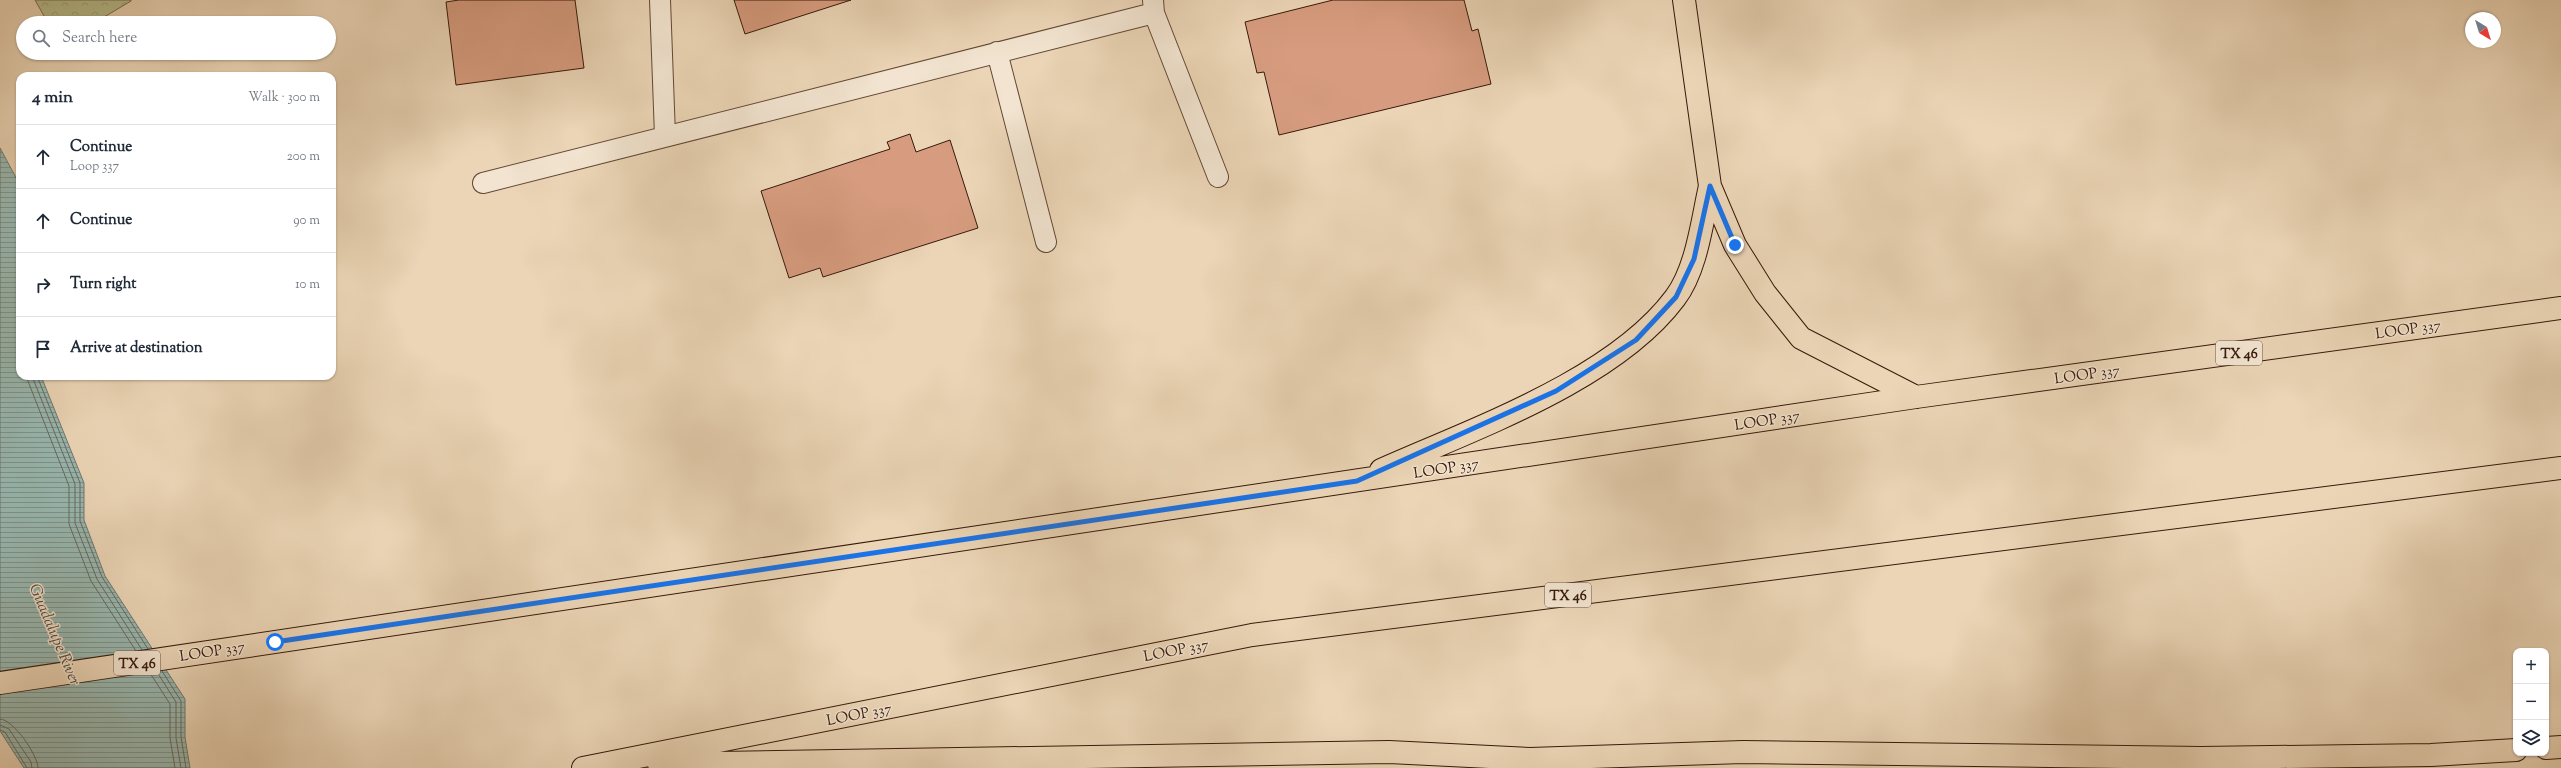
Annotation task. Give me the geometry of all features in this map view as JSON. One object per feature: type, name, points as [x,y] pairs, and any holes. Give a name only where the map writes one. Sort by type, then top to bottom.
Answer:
[{"type":"main road","points":[[1684,0],[1710,186],[1735,245],[1765,293],[1801,338],[1916,397]]},
{"type":"main road","points":[[1357,481],[1556,391],[1636,340],[1676,297],[1694,259],[1710,186]]},
{"type":"main road","name":"LOOP 337","points":[[0,683],[1916,397],[2561,308]]},
{"type":"main road","name":"LOOP 337","points":[[594,766],[1252,635],[2561,468]]},
{"type":"main road","points":[[2549,748],[2561,748]]},
{"type":"main road","points":[[594,766],[1389,752],[1530,763],[1743,752],[2201,758],[2431,755],[2513,750]]},
{"type":"lane","points":[[660,0],[664,136]]},
{"type":"lane","points":[[483,183],[997,52],[1153,6],[1218,177]]},
{"type":"lane","points":[[997,52],[1046,242]]},
{"type":"green space","points":[[35,0],[131,0],[106,16],[44,16]]},
{"type":"water","name":"Guadalupe River","points":[[0,148],[16,178],[16,380],[43,380],[84,483],[84,520],[105,576],[185,699],[185,737],[190,768],[24,768],[0,731]]},
{"type":"building","points":[[459,0],[575,0],[584,68],[456,85],[446,2]]},
{"type":"building","points":[[734,0],[851,0],[745,34]]},
{"type":"building","points":[[1333,0],[1464,0],[1472,31],[1478,29],[1491,84],[1279,135],[1264,72],[1257,73],[1245,22]]},
{"type":"building","points":[[910,134],[916,152],[950,140],[978,228],[823,277],[820,268],[789,278],[761,191],[890,149],[887,142]]},
{"type":"route","points":[[275,642],[1357,481],[1556,391],[1636,340],[1676,297],[1694,259],[1710,186],[1735,245]]}]
